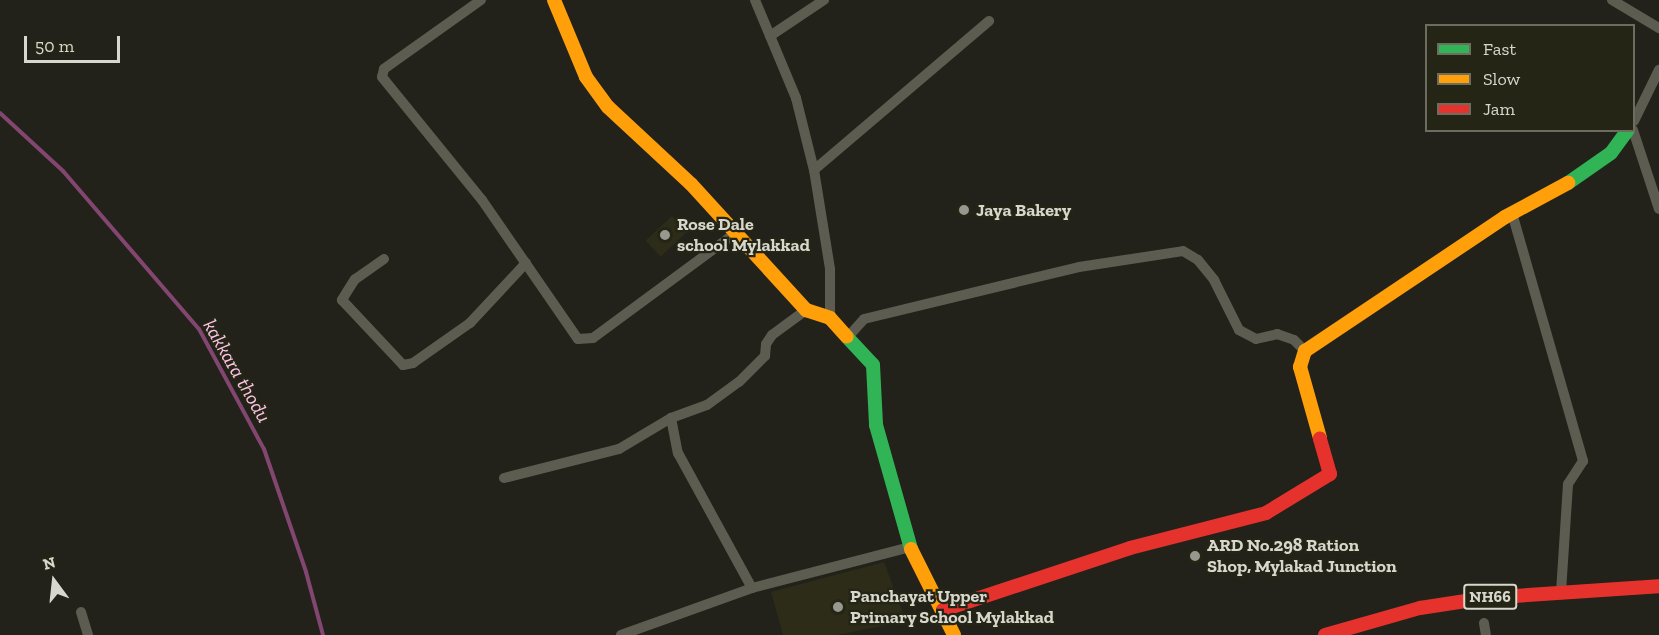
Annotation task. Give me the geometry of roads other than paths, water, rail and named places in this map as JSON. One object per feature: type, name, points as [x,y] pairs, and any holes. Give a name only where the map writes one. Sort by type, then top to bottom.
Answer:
[{"type":"main road","points":[[554,0],[586,76],[608,107],[737,232],[806,310],[830,318],[873,364],[880,449],[910,547],[954,635]]},
{"type":"main road","points":[[943,610],[1130,548],[1266,513],[1330,474],[1300,367],[1305,351],[1512,213],[1584,175],[1611,153],[1627,132]]},
{"type":"main road","name":"NH66","points":[[1325,635],[1420,608],[1485,598],[1659,586]]},
{"type":"street","points":[[481,0],[384,69],[381,77],[482,200],[572,330],[584,341],[737,232]]},
{"type":"street","points":[[755,0],[796,98],[813,170],[830,269],[830,318]]},
{"type":"street","points":[[771,36],[824,0]]},
{"type":"street","points":[[1612,0],[1659,27]]},
{"type":"street","points":[[813,170],[989,21]]},
{"type":"street","points":[[1635,119],[1659,70]]},
{"type":"street","points":[[1634,132],[1659,209]]},
{"type":"street","points":[[1512,213],[1583,461],[1568,484],[1561,592]]},
{"type":"street","points":[[848,338],[864,319],[1079,267],[1183,251],[1198,260],[1214,280],[1239,330],[1257,339],[1277,334],[1294,340],[1305,351]]},
{"type":"street","points":[[384,259],[355,279],[342,300],[403,364],[413,363],[470,323],[526,263]]},
{"type":"street","points":[[504,478],[620,449],[671,418],[707,405],[739,382],[765,356],[766,344],[772,334],[806,310]]},
{"type":"street","points":[[671,418],[678,453],[752,588]]},
{"type":"street","points":[[621,635],[752,588],[910,547]]},
{"type":"street","points":[[81,612],[87,635]]},
{"type":"street","points":[[1484,623],[1486,635]]},
{"type":"waterway","name":"kakkara thodu","points":[[0,113],[63,171],[199,329],[264,449],[306,572],[323,635]]},
{"type":"place","name":"Jaya Bakery","points":[[964,210]]},
{"type":"place","name":"Rose Dale school Mylakkad","points":[[665,235]]},
{"type":"place","name":"ARD No.298 Ration Shop, Mylakad Junction","points":[[1195,556]]},
{"type":"place","name":"Panchayat Upper Primary School Mylakkad","points":[[838,607]]}]
